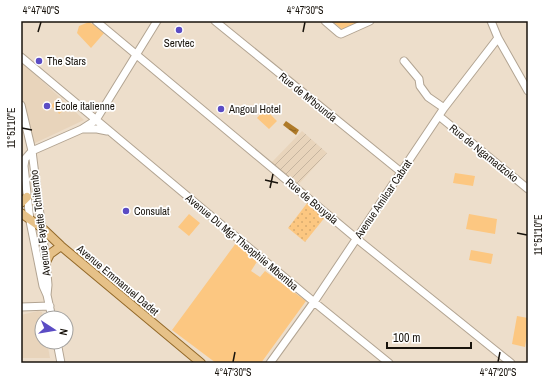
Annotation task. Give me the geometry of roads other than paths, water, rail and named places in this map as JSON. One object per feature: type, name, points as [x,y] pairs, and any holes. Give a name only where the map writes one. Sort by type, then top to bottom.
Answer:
[{"type":"main road","name":"Avenue Emmanuel Dadet","points":[[21,214],[42,228],[61,246],[201,363]]},
{"type":"main road","points":[[46,262],[50,254],[61,246]]},
{"type":"street","name":"Rue de Bouyala","points":[[96,21],[357,239],[511,363]]},
{"type":"street","points":[[32,151],[82,129],[96,120],[157,21]]},
{"type":"street","name":"Rue de M'bounda","points":[[215,21],[401,172]]},
{"type":"street","points":[[324,21],[339,33],[344,33],[370,21]]},
{"type":"street","points":[[491,21],[498,38],[525,78],[528,91]]},
{"type":"street","name":"Avenue Amilcar Cabrat","points":[[270,363],[357,239],[444,108],[498,38]]},
{"type":"street","points":[[21,57],[96,120]]},
{"type":"street","points":[[404,61],[414,72],[420,86],[428,96],[444,108]]},
{"type":"street","name":"Avenue Fayette Tchitembo","points":[[21,105],[32,151],[51,310]]},
{"type":"street","name":"Rue de Ngamadzoko","points":[[439,116],[528,189]]},
{"type":"street","name":"Avenue Du Mgr Theophile Mbemba","points":[[96,120],[389,363]]},
{"type":"street","points":[[82,129],[97,129],[109,132]]},
{"type":"street","name":"Avenue Fayette Tchitembo","points":[[32,151],[28,155],[24,166],[24,200],[30,221],[43,286],[48,294]]},
{"type":"street","points":[[21,307],[50,306]]},
{"type":"street","points":[[59,350],[61,363]]},
{"type":"water","points":[[286,121],[299,130],[296,135],[283,125]]},
{"type":"place","name":"Servtec","points":[[179,30]]},
{"type":"place","name":"The Stars","points":[[39,61]]},
{"type":"place","name":"École italienne","points":[[47,106]]},
{"type":"place","name":"Angoul Hotel","points":[[221,109]]},
{"type":"place","name":"Consulat","points":[[126,211]]}]
